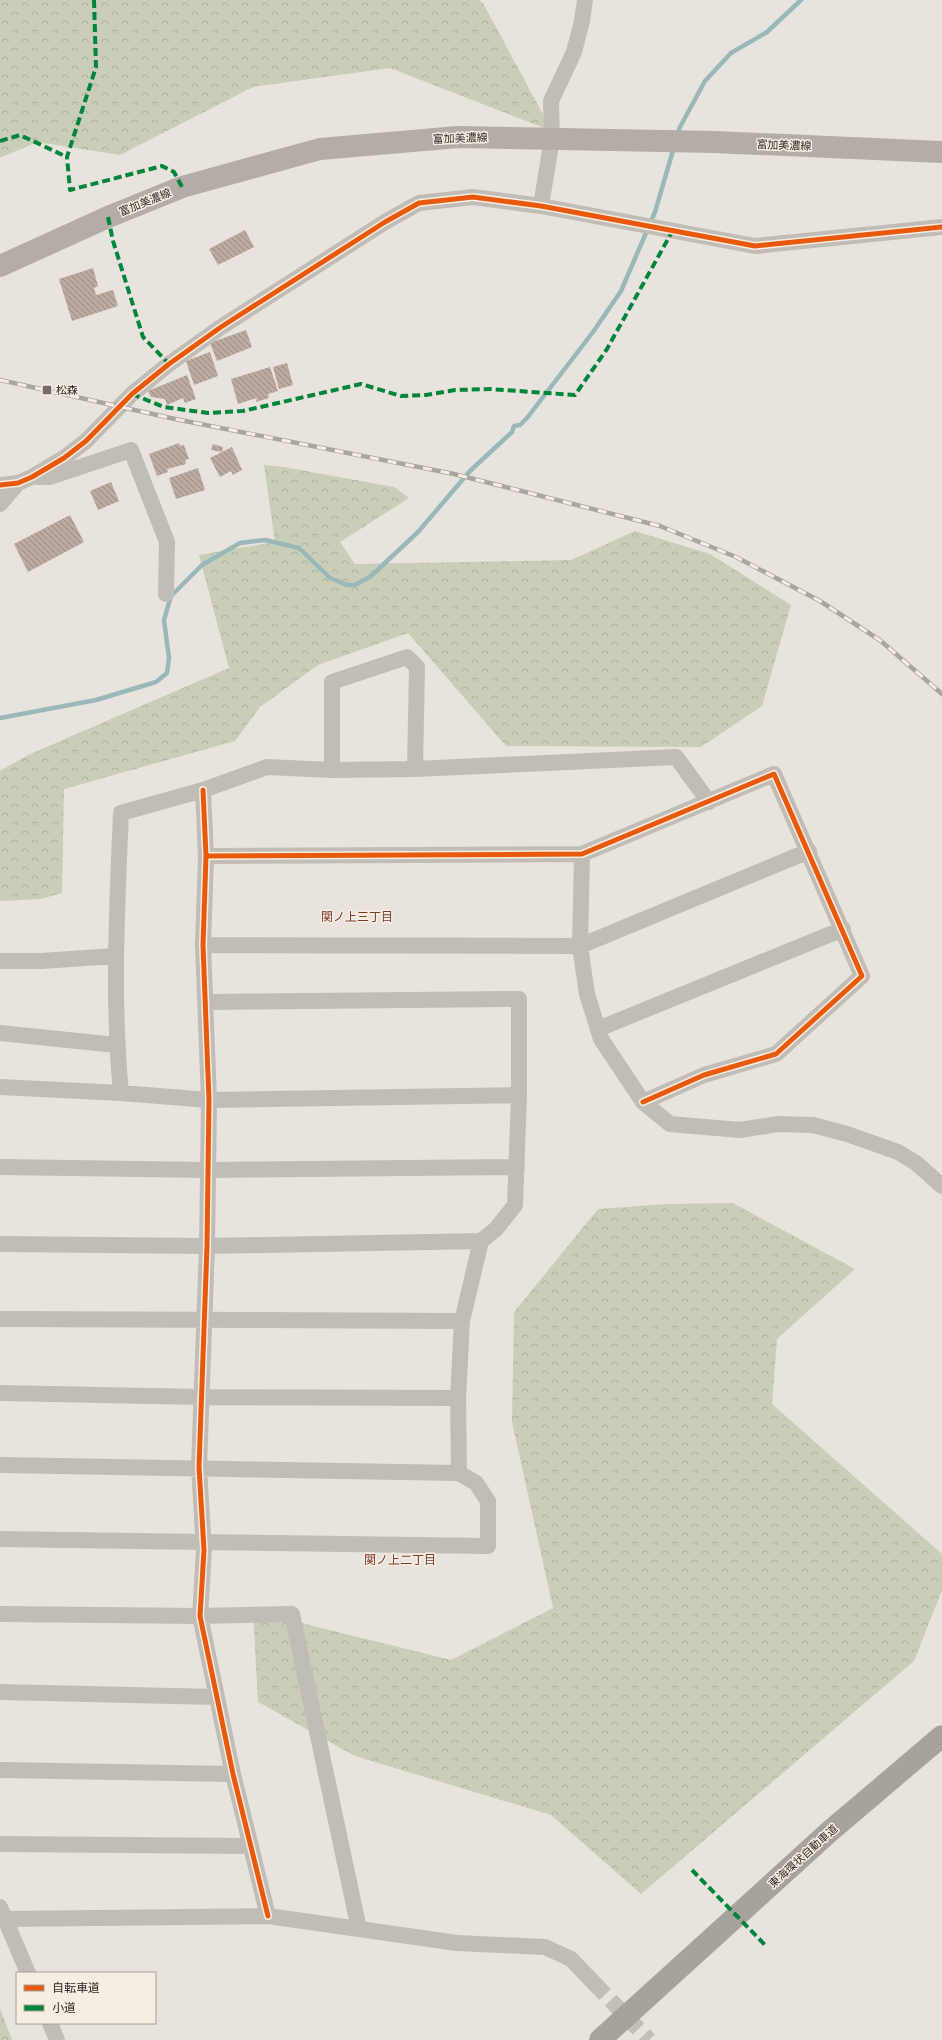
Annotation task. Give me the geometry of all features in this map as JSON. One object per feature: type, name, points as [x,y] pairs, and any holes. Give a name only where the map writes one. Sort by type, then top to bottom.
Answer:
[{"type":"highway","name":"東海環状自動車道","points":[[600,2040],[830,1832],[942,1736]]},
{"type":"highway","name":"東海環状自動車道","points":[[611,2040],[668,1980]]},
{"type":"main road","name":"富加美濃線","points":[[0,266],[108,217],[182,187],[320,149],[458,136],[714,142],[942,152]]},
{"type":"street","points":[[541,206],[552,138],[551,101],[574,52],[582,21],[585,0]]},
{"type":"street","points":[[0,504],[25,480],[64,458],[86,441],[132,394],[169,364],[215,332],[385,222],[419,203],[473,197],[541,206],[754,246],[942,227]]},
{"type":"street","points":[[0,485],[50,477],[131,450],[167,542],[166,594]]},
{"type":"street","points":[[332,770],[332,682],[407,657],[417,667],[415,769]]},
{"type":"street","points":[[121,1093],[116,1045],[116,956],[121,813],[203,790],[267,768],[332,770],[415,769],[676,758],[709,802]]},
{"type":"street","points":[[206,856],[582,854],[774,774],[843,929],[862,976],[776,1054],[704,1075],[643,1102]]},
{"type":"street","points":[[203,790],[206,856],[203,945],[209,1100],[207,1246],[199,1467],[203,1541],[200,1616],[233,1774],[268,1916]]},
{"type":"street","points":[[203,945],[580,946],[809,851]]},
{"type":"street","points":[[582,854],[580,946],[587,994],[601,1039],[643,1102],[670,1124],[740,1130],[778,1124],[812,1125],[847,1134],[898,1152],[916,1163],[942,1186]]},
{"type":"street","points":[[598,1029],[843,929]]},
{"type":"street","points":[[0,961],[41,961],[116,956]]},
{"type":"street","points":[[0,1244],[207,1246],[481,1241],[496,1229],[515,1205],[519,1096],[519,999],[206,1002]]},
{"type":"street","points":[[0,1033],[116,1045]]},
{"type":"street","points":[[0,1087],[121,1093],[209,1100],[519,1096]]},
{"type":"street","points":[[0,1167],[208,1170],[517,1167]]},
{"type":"street","points":[[459,1473],[458,1398],[462,1321],[481,1241]]},
{"type":"street","points":[[0,1319],[462,1321]]},
{"type":"street","points":[[0,1393],[202,1397],[458,1398]]},
{"type":"street","points":[[0,1465],[199,1467],[459,1473],[476,1482],[488,1501],[488,1546],[0,1539]]},
{"type":"street","points":[[0,1614],[200,1616],[292,1614],[359,1929]]},
{"type":"street","points":[[0,1692],[217,1697]]},
{"type":"street","points":[[0,1770],[233,1774]]},
{"type":"street","points":[[0,1844],[251,1846]]},
{"type":"street","points":[[28,1972],[2,1913],[268,1916],[359,1929],[388,1935],[457,1943],[545,1947],[571,1959],[594,1983]]},
{"type":"street","points":[[50,2024],[57,2040]]},
{"type":"green space","points":[[0,0],[479,0],[483,3],[552,131],[390,68],[253,87],[120,155],[37,142],[0,158]]},
{"type":"green space","points":[[264,465],[284,467],[394,487],[409,498],[340,542],[355,564],[571,560],[635,531],[710,554],[791,605],[762,706],[701,747],[506,746],[408,633],[318,665],[260,707],[235,741],[64,789],[62,893],[41,899],[0,901],[0,771],[28,755],[229,668],[199,555],[275,542]]},
{"type":"green space","points":[[733,1203],[855,1269],[777,1339],[772,1404],[942,1554],[942,1590],[914,1661],[641,1894],[551,1815],[355,1756],[258,1702],[253,1611],[451,1660],[553,1608],[512,1422],[514,1312],[598,1209],[666,1204]]},
{"type":"green space","points":[[0,2008],[12,2040],[0,2040]]},
{"type":"building","points":[[245,230],[254,247],[218,265],[209,249]]},
{"type":"building","points":[[93,268],[98,286],[94,288],[96,295],[113,290],[118,306],[72,321],[59,279]]},
{"type":"building","points":[[246,330],[252,347],[217,361],[210,343]]},
{"type":"building","points":[[210,352],[218,376],[194,385],[186,361]]},
{"type":"building","points":[[287,363],[293,385],[279,389],[273,367]]},
{"type":"building","points":[[270,367],[278,391],[268,394],[269,398],[256,402],[257,398],[238,404],[231,379]]},
{"type":"building","points":[[187,375],[196,399],[185,403],[183,398],[167,405],[165,399],[151,397],[148,391]]},
{"type":"building","points":[[179,443],[180,446],[184,445],[189,459],[185,460],[186,464],[167,469],[168,472],[157,476],[149,454]]},
{"type":"building","points":[[213,444],[223,447],[222,452],[211,450]]},
{"type":"building","points":[[232,447],[242,470],[233,475],[231,471],[220,477],[210,458]]},
{"type":"building","points":[[198,468],[205,490],[176,499],[169,478]]},
{"type":"building","points":[[111,482],[119,501],[98,510],[90,491]]},
{"type":"building","points":[[70,515],[84,542],[28,572],[14,544]]},
{"type":"waterway","points":[[677,136],[680,127],[705,81],[731,53],[767,32],[801,0]]},
{"type":"waterway","points":[[0,718],[96,700],[156,682],[167,673],[169,658],[164,620],[171,596],[202,565],[240,543],[265,540],[299,548],[330,578],[347,585],[355,585],[371,576],[418,532],[470,471],[512,432],[514,426],[520,425],[527,418],[593,332],[621,291],[655,212],[674,147]]},
{"type":"tunnel","points":[[594,1983],[649,2040]]},
{"type":"railway","points":[[0,380],[175,419],[454,474],[660,526],[736,557],[820,601],[881,641],[942,694]]},
{"type":"marked path","points":[[94,0],[96,67],[67,157],[70,190],[162,166],[174,172],[182,187]]},
{"type":"marked path","points":[[0,141],[20,135],[67,157]]},
{"type":"marked path","points":[[108,217],[113,241],[143,337],[169,364]]},
{"type":"marked path","points":[[132,394],[164,407],[208,413],[243,411],[361,384],[401,396],[426,395],[455,390],[490,389],[575,395],[607,349],[673,230]]},
{"type":"marked path","points":[[692,1870],[767,1947]]},
{"type":"cycle path","points":[[0,485],[18,483],[32,477],[64,458],[86,441],[132,394],[169,364],[221,327],[385,222],[419,203],[473,197],[541,206],[755,246],[942,227]]},
{"type":"cycle path","points":[[206,856],[582,854],[774,774],[862,976],[776,1054],[704,1075],[643,1102]]},
{"type":"cycle path","points":[[203,790],[206,856],[203,945],[209,1100],[207,1246],[199,1467],[204,1550],[200,1616],[233,1774],[268,1916]]},
{"type":"place","name":"松森","points":[[47,390]]},
{"type":"district","name":"関ノ上三丁目","points":[[357,917]]},
{"type":"district","name":"関ノ上二丁目","points":[[400,1560]]}]
